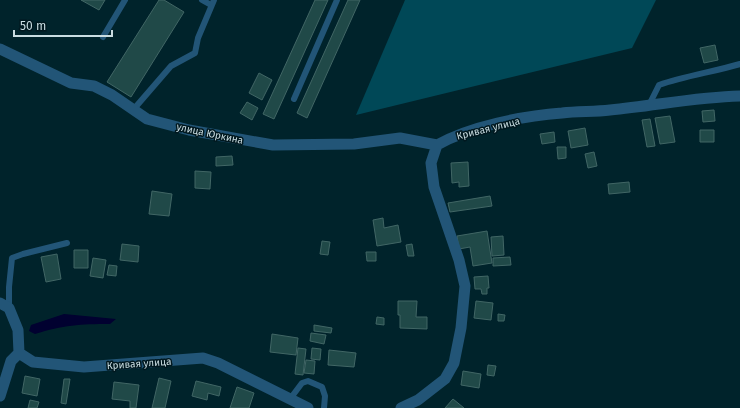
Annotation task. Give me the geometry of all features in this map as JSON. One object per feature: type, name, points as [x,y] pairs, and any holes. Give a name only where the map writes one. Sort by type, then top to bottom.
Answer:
[{"type":"street","name":"улица Юркина","points":[[0,48],[71,83],[94,86],[112,95],[147,119],[189,130],[273,145],[354,144],[400,138],[437,145]]},
{"type":"street","name":"Кривая улица","points":[[437,145],[452,137],[504,121],[561,113],[610,110],[713,96],[740,96]]},
{"type":"street","points":[[401,408],[418,400],[445,379],[454,363],[461,328],[465,286],[459,260],[434,187],[431,163],[437,145]]},
{"type":"street","points":[[0,396],[11,361],[19,353],[18,330],[5,305]]},
{"type":"street","name":"Кривая улица","points":[[19,353],[33,362],[84,367],[204,358],[218,362],[308,408]]},
{"type":"lane","points":[[103,37],[125,0]]},
{"type":"lane","points":[[133,110],[171,66],[195,53],[198,38],[213,3],[202,0]]},
{"type":"lane","points":[[294,99],[337,0]]},
{"type":"lane","points":[[649,105],[659,85],[683,77],[740,64]]},
{"type":"lane","points":[[5,305],[9,287],[12,258],[67,243]]},
{"type":"lane","points":[[290,399],[302,383],[308,381],[322,387],[325,396],[324,408]]},
{"type":"shaded area","points":[[405,0],[656,0],[632,48],[356,115]]},
{"type":"shaded area","points":[[64,314],[116,319],[110,324],[72,326],[35,334],[29,331],[31,325]]},
{"type":"building","points":[[81,0],[105,0],[99,10]]},
{"type":"building","points":[[159,0],[164,0],[184,12],[131,97],[107,82]]},
{"type":"building","points":[[315,0],[328,0],[274,119],[263,114]]},
{"type":"building","points":[[348,0],[360,0],[307,118],[297,113]]},
{"type":"building","points":[[715,45],[718,60],[704,63],[700,48]]},
{"type":"building","points":[[259,73],[272,80],[262,100],[249,93]]},
{"type":"building","points":[[247,102],[258,108],[252,120],[240,113]]},
{"type":"building","points":[[714,110],[715,121],[703,122],[702,111]]},
{"type":"building","points":[[670,116],[675,142],[660,144],[655,118]]},
{"type":"building","points":[[650,119],[655,146],[647,147],[642,120]]},
{"type":"building","points":[[585,128],[588,145],[571,148],[568,131]]},
{"type":"building","points":[[700,130],[714,130],[714,142],[700,142]]},
{"type":"building","points":[[554,132],[555,142],[542,144],[540,134]]},
{"type":"building","points":[[557,147],[566,147],[566,158],[558,159]]},
{"type":"building","points":[[594,152],[597,166],[588,168],[585,154]]},
{"type":"building","points":[[232,156],[233,165],[216,166],[216,157]]},
{"type":"building","points":[[468,162],[469,186],[459,187],[459,182],[452,183],[451,163]]},
{"type":"building","points":[[195,171],[211,172],[210,189],[195,188]]},
{"type":"building","points":[[629,182],[630,192],[609,194],[608,184]]},
{"type":"building","points":[[152,191],[172,194],[169,216],[149,214]]},
{"type":"building","points":[[490,196],[492,206],[450,212],[448,203]]},
{"type":"building","points":[[383,218],[384,228],[398,225],[401,242],[377,246],[373,220]]},
{"type":"building","points":[[487,231],[492,263],[473,266],[470,247],[459,249],[457,236]]},
{"type":"building","points":[[503,236],[504,255],[492,256],[491,237]]},
{"type":"building","points":[[322,241],[330,242],[328,255],[320,254]]},
{"type":"building","points":[[122,244],[139,246],[138,262],[120,260]]},
{"type":"building","points":[[412,244],[414,256],[408,256],[406,245]]},
{"type":"building","points":[[74,250],[88,250],[88,268],[74,268]]},
{"type":"building","points":[[366,252],[376,252],[376,261],[367,261]]},
{"type":"building","points":[[57,254],[61,279],[46,282],[41,257]]},
{"type":"building","points":[[510,257],[511,265],[493,266],[493,258]]},
{"type":"building","points":[[93,258],[106,260],[103,278],[90,276]]},
{"type":"building","points":[[109,265],[117,266],[116,276],[107,275]]},
{"type":"building","points":[[488,276],[489,288],[487,288],[487,294],[482,294],[481,289],[475,289],[474,277]]},
{"type":"building","points":[[398,301],[417,301],[416,317],[427,317],[427,329],[400,328]]},
{"type":"building","points":[[476,301],[493,303],[491,320],[474,318]]},
{"type":"building","points":[[498,314],[505,315],[504,321],[498,321]]},
{"type":"building","points":[[377,317],[384,318],[384,325],[376,324]]},
{"type":"building","points":[[314,325],[332,328],[331,333],[314,331]]},
{"type":"building","points":[[311,333],[326,335],[324,344],[310,341]]},
{"type":"building","points":[[272,334],[298,338],[296,355],[270,352]]},
{"type":"building","points":[[298,348],[306,349],[303,375],[295,374]]},
{"type":"building","points":[[312,348],[321,349],[320,360],[311,359]]},
{"type":"building","points":[[329,350],[356,353],[354,367],[328,365]]},
{"type":"building","points":[[306,360],[315,361],[314,374],[304,373]]},
{"type":"building","points":[[488,365],[496,366],[494,376],[487,375]]},
{"type":"building","points":[[463,371],[481,374],[479,388],[461,385]]},
{"type":"building","points":[[25,376],[40,379],[37,396],[22,393]]},
{"type":"building","points":[[159,378],[171,381],[165,408],[152,408]]},
{"type":"building","points":[[64,379],[70,379],[66,404],[61,403]]},
{"type":"building","points":[[196,381],[221,387],[219,396],[208,393],[207,400],[192,396]]},
{"type":"building","points":[[114,382],[139,385],[136,408],[130,408],[130,401],[112,399]]},
{"type":"building","points":[[237,387],[254,393],[249,408],[230,408]]},
{"type":"building","points":[[453,399],[464,408],[445,408]]},
{"type":"building","points":[[30,400],[39,402],[37,408],[28,408]]}]
